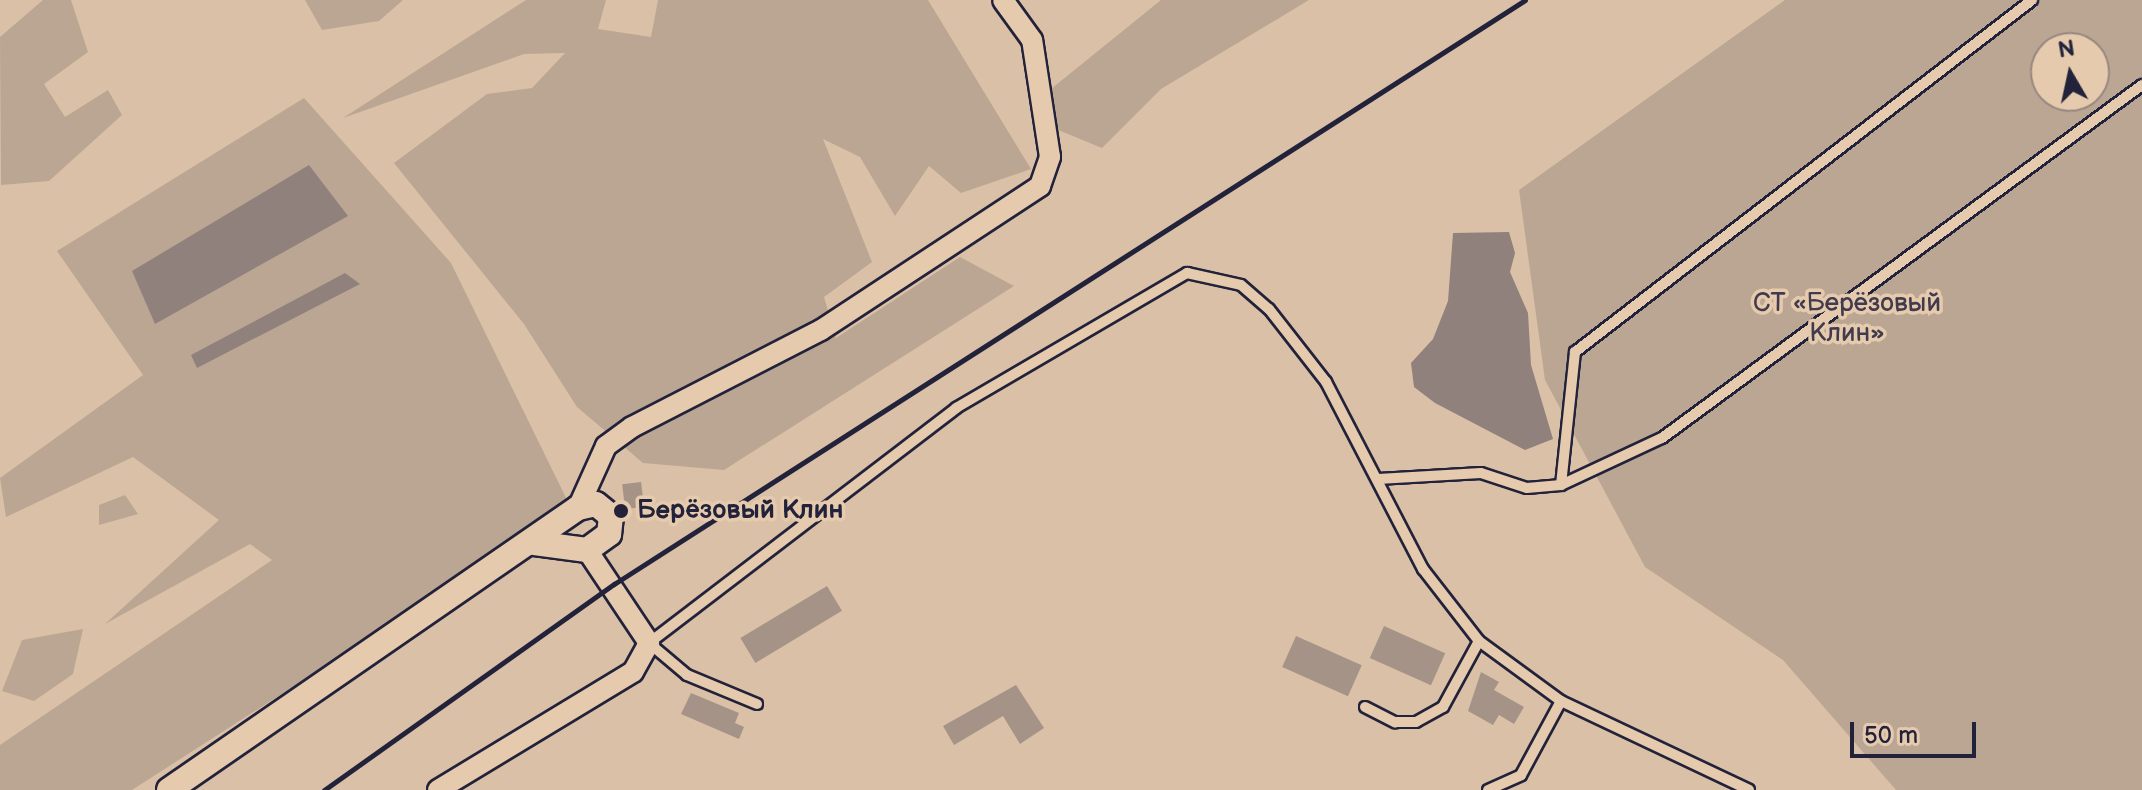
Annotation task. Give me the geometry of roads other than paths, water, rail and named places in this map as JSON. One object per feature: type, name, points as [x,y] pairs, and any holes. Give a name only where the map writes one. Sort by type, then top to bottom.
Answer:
[{"type":"street","points":[[578,508],[606,446],[632,427],[821,330],[1040,186],[1050,157],[1032,40],[1003,0]]},
{"type":"street","points":[[169,790],[534,543],[578,508],[596,504],[611,516],[609,534],[587,550],[534,543]]},
{"type":"street","points":[[438,790],[633,672],[649,643],[587,550]]},
{"type":"lane","points":[[1561,485],[1575,352],[2032,0]]},
{"type":"lane","points":[[1378,479],[1481,473],[1527,488],[1561,485],[1662,438],[2142,85]]},
{"type":"lane","points":[[757,704],[687,675],[649,643],[956,408],[1187,273],[1241,285],[1269,309],[1326,382],[1423,569],[1479,641],[1561,701],[1749,790]]},
{"type":"lane","points":[[1365,707],[1395,722],[1416,722],[1443,707],[1479,641]]},
{"type":"lane","points":[[1488,790],[1521,775],[1561,701]]},
{"type":"railway","points":[[324,790],[614,584],[1525,0]]},
{"type":"place","name":"Берёзовый Клин","points":[[621,511]]},
{"type":"park label","name":"СТ «Берёзовый Клин»","points":[[1847,319]]}]
